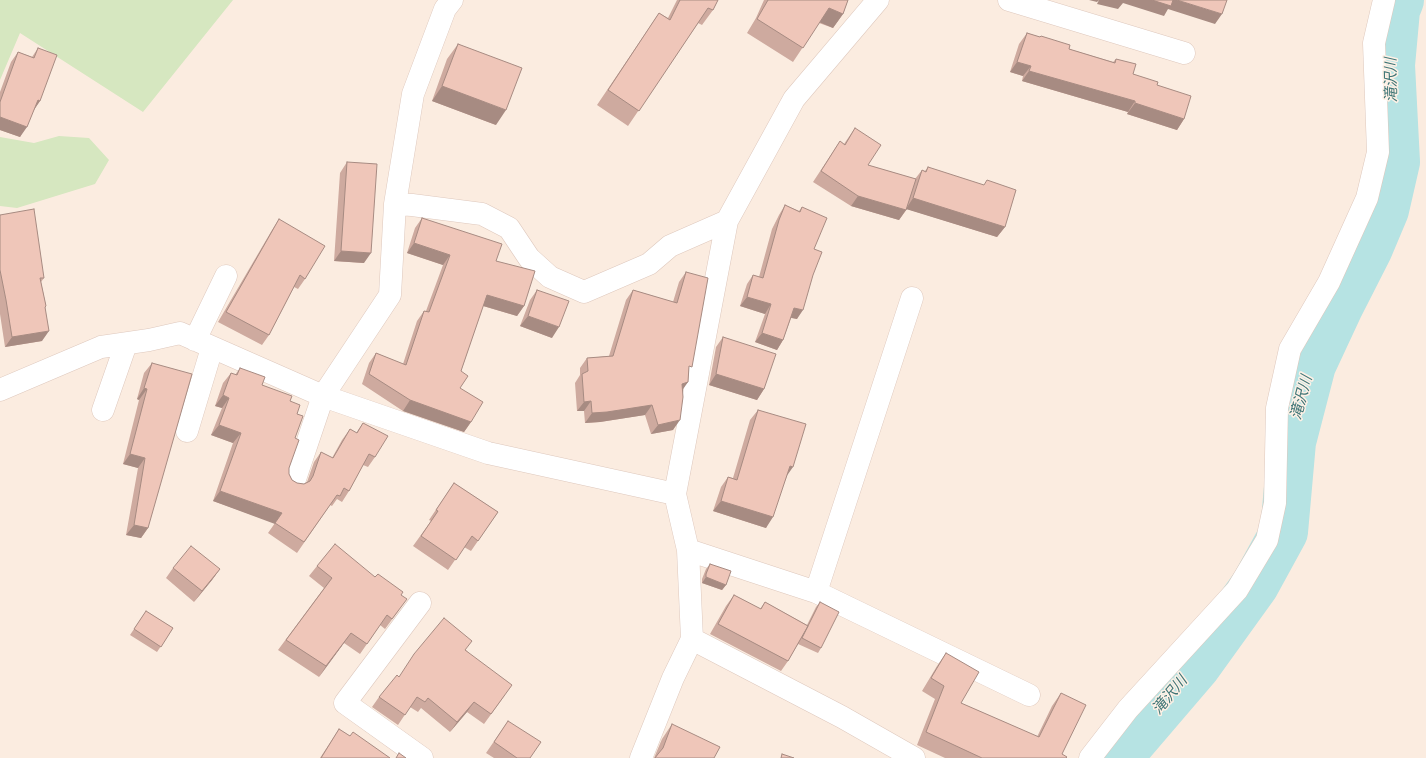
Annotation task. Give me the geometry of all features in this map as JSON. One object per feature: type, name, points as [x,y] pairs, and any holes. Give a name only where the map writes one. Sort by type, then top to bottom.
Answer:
[{"type":"street","points":[[294,482],[323,396],[390,295],[395,204],[413,94],[444,9],[452,0]]},
{"type":"street","points":[[641,758],[673,678],[692,639],[688,550],[675,494],[728,220],[794,99],[878,0]]},
{"type":"street","points":[[1009,0],[1184,52]]},
{"type":"street","points":[[1090,758],[1128,709],[1237,590],[1267,540],[1275,503],[1277,408],[1290,349],[1329,282],[1367,198],[1378,152],[1374,43],[1384,0]]},
{"type":"street","points":[[395,204],[482,214],[509,228],[529,258],[550,277],[584,292],[649,264],[670,246],[728,220]]},
{"type":"street","points":[[187,431],[203,344],[226,276]]},
{"type":"street","points":[[816,592],[912,298]]},
{"type":"street","points":[[0,390],[101,347],[126,344],[180,333],[323,396],[488,453],[675,494]]},
{"type":"street","points":[[104,410],[126,344]]},
{"type":"street","points":[[688,550],[816,592],[1029,695]]},
{"type":"street","points":[[420,603],[345,704],[422,758]]},
{"type":"street","points":[[692,639],[842,717],[914,758]]},
{"type":"green space","points":[[0,0],[233,0],[143,112],[20,33],[0,80]]},
{"type":"green space","points":[[59,136],[89,138],[109,160],[95,184],[17,208],[0,206],[0,137],[34,143]]},
{"type":"building","points":[[680,0],[718,0],[713,10],[708,8],[639,111],[608,90],[659,13],[670,20]]},
{"type":"building","points":[[768,0],[848,0],[843,14],[829,8],[803,48],[757,19]]},
{"type":"building","points":[[1152,0],[1173,0],[1171,6]]},
{"type":"building","points":[[1177,0],[1227,0],[1222,14]]},
{"type":"building","points":[[1027,33],[1070,45],[1069,49],[1115,63],[1116,59],[1136,64],[1133,74],[1158,82],[1157,85],[1191,96],[1184,119],[1135,103],[1135,101],[1029,71],[1031,66],[1017,62]]},
{"type":"building","points":[[458,44],[522,68],[506,110],[442,86]]},
{"type":"building","points":[[38,48],[57,55],[40,101],[38,100],[27,127],[0,117],[0,102],[18,52],[34,58]]},
{"type":"building","points":[[855,128],[881,145],[868,165],[916,179],[906,210],[858,196],[821,171],[840,141],[845,145]]},
{"type":"building","points":[[347,162],[377,164],[371,253],[341,251]]},
{"type":"building","points":[[928,167],[984,185],[987,180],[1016,190],[1005,227],[913,198],[922,170],[926,172]]},
{"type":"building","points":[[785,205],[800,212],[802,207],[827,218],[814,249],[822,252],[813,275],[803,310],[794,308],[783,340],[762,333],[771,304],[747,297],[753,275],[763,278],[779,220]]},
{"type":"building","points":[[34,209],[44,278],[40,278],[46,306],[49,331],[12,337],[0,270],[0,215]]},
{"type":"building","points":[[422,218],[502,244],[496,261],[535,271],[524,306],[487,295],[461,371],[468,376],[460,388],[483,402],[471,422],[410,400],[369,374],[376,353],[406,365],[424,311],[429,312],[450,255],[414,243]]},
{"type":"building","points":[[279,219],[325,246],[305,279],[300,275],[269,335],[226,312]]},
{"type":"building","points":[[686,272],[708,278],[692,367],[689,366],[688,382],[682,384],[683,397],[680,420],[658,425],[652,405],[592,413],[591,401],[584,402],[582,374],[588,371],[587,358],[613,356],[633,290],[677,303]]},
{"type":"building","points":[[537,290],[569,301],[559,327],[528,316]]},
{"type":"building","points":[[723,337],[776,354],[764,389],[716,374]]},
{"type":"building","points":[[152,363],[192,374],[148,528],[134,525],[145,458],[130,454],[147,389],[144,388]]},
{"type":"building","points":[[240,368],[265,377],[262,385],[292,396],[290,401],[300,405],[297,414],[303,416],[295,438],[299,440],[289,468],[289,474],[292,480],[297,483],[304,484],[310,481],[321,452],[333,458],[350,429],[357,433],[363,423],[388,436],[375,457],[369,454],[349,491],[344,488],[340,496],[337,495],[304,542],[275,523],[282,513],[220,491],[241,433],[219,425],[229,398],[223,395],[231,373],[237,375]]},
{"type":"building","points":[[758,410],[806,424],[793,467],[790,466],[773,517],[721,501],[728,477],[737,480]]},
{"type":"building","points":[[454,483],[498,512],[478,541],[472,536],[456,560],[421,536],[438,511],[436,510]]},
{"type":"building","points":[[335,544],[375,577],[378,574],[403,592],[401,595],[407,599],[392,619],[387,615],[367,644],[351,633],[326,666],[286,640],[332,578],[317,566]]},
{"type":"building","points":[[191,546],[220,569],[202,591],[173,568]]},
{"type":"building","points":[[710,564],[731,571],[726,585],[706,577]]},
{"type":"building","points":[[734,595],[761,609],[765,602],[808,626],[788,661],[718,624]]},
{"type":"building","points":[[820,602],[839,612],[821,648],[802,638]]},
{"type":"building","points":[[146,611],[173,628],[161,647],[134,629]]},
{"type":"building","points":[[444,618],[472,641],[465,650],[512,685],[491,714],[474,702],[457,722],[428,698],[425,702],[417,697],[405,715],[379,697],[397,675],[399,677],[414,654]]},
{"type":"building","points":[[946,653],[979,672],[961,703],[1039,737],[1061,693],[1086,705],[1062,754],[1067,757],[982,758],[926,732],[944,686],[931,678]]},
{"type":"building","points":[[508,721],[541,742],[530,758],[517,758],[494,742]]},
{"type":"building","points":[[672,724],[720,747],[714,758],[655,758],[663,748]]},
{"type":"building","points":[[339,729],[350,736],[353,732],[390,758],[321,758]]},
{"type":"building","points":[[399,753],[406,758],[396,758]]},
{"type":"building","points":[[782,754],[794,758],[781,758]]},
{"type":"waterway","name":"滝沢川","points":[[1118,758],[1196,667],[1255,585],[1284,532],[1292,442],[1312,365],[1369,248],[1385,210],[1396,162],[1391,65],[1396,10],[1400,0]]}]
